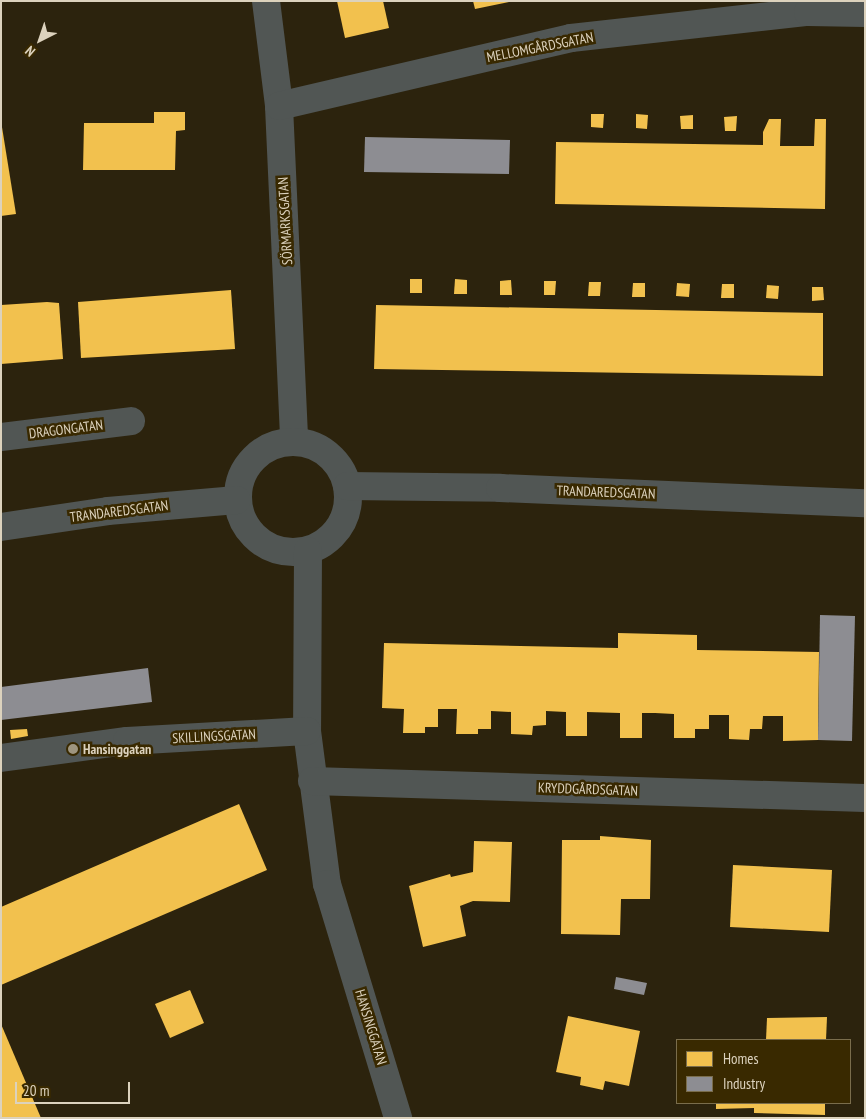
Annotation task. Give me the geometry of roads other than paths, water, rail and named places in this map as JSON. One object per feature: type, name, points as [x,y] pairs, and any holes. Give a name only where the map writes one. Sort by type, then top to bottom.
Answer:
[{"type":"street","name":"SÖRMARKSGATAN","points":[[266,1],[279,106],[294,441]]},
{"type":"street","name":"MELLOMGÅRDSGATAN","points":[[279,106],[571,38],[808,12],[865,12]]},
{"type":"street","name":"DRAGONGATAN","points":[[1,437],[131,421]]},
{"type":"street","points":[[294,441],[313,445],[329,454],[341,468],[347,486],[348,506],[341,526],[327,542],[308,550],[292,553],[261,542],[248,531],[237,500],[238,485],[253,458],[279,443],[294,441]]},
{"type":"street","name":"TRANDAREDSGATAN","points":[[347,486],[500,488],[865,503]]},
{"type":"street","name":"TRANDAREDSGATAN","points":[[1,527],[108,511],[237,500]]},
{"type":"street","name":"HANSINGGATAN","points":[[308,550],[307,731],[312,781],[327,884],[398,1118]]},
{"type":"street","name":"SKILLINGSGATAN","points":[[1,758],[127,741],[307,731]]},
{"type":"street","name":"KRYDDGÅRDSGATAN","points":[[312,781],[865,798]]},
{"type":"place","name":"Hansinggatan","points":[[73,749]]}]
